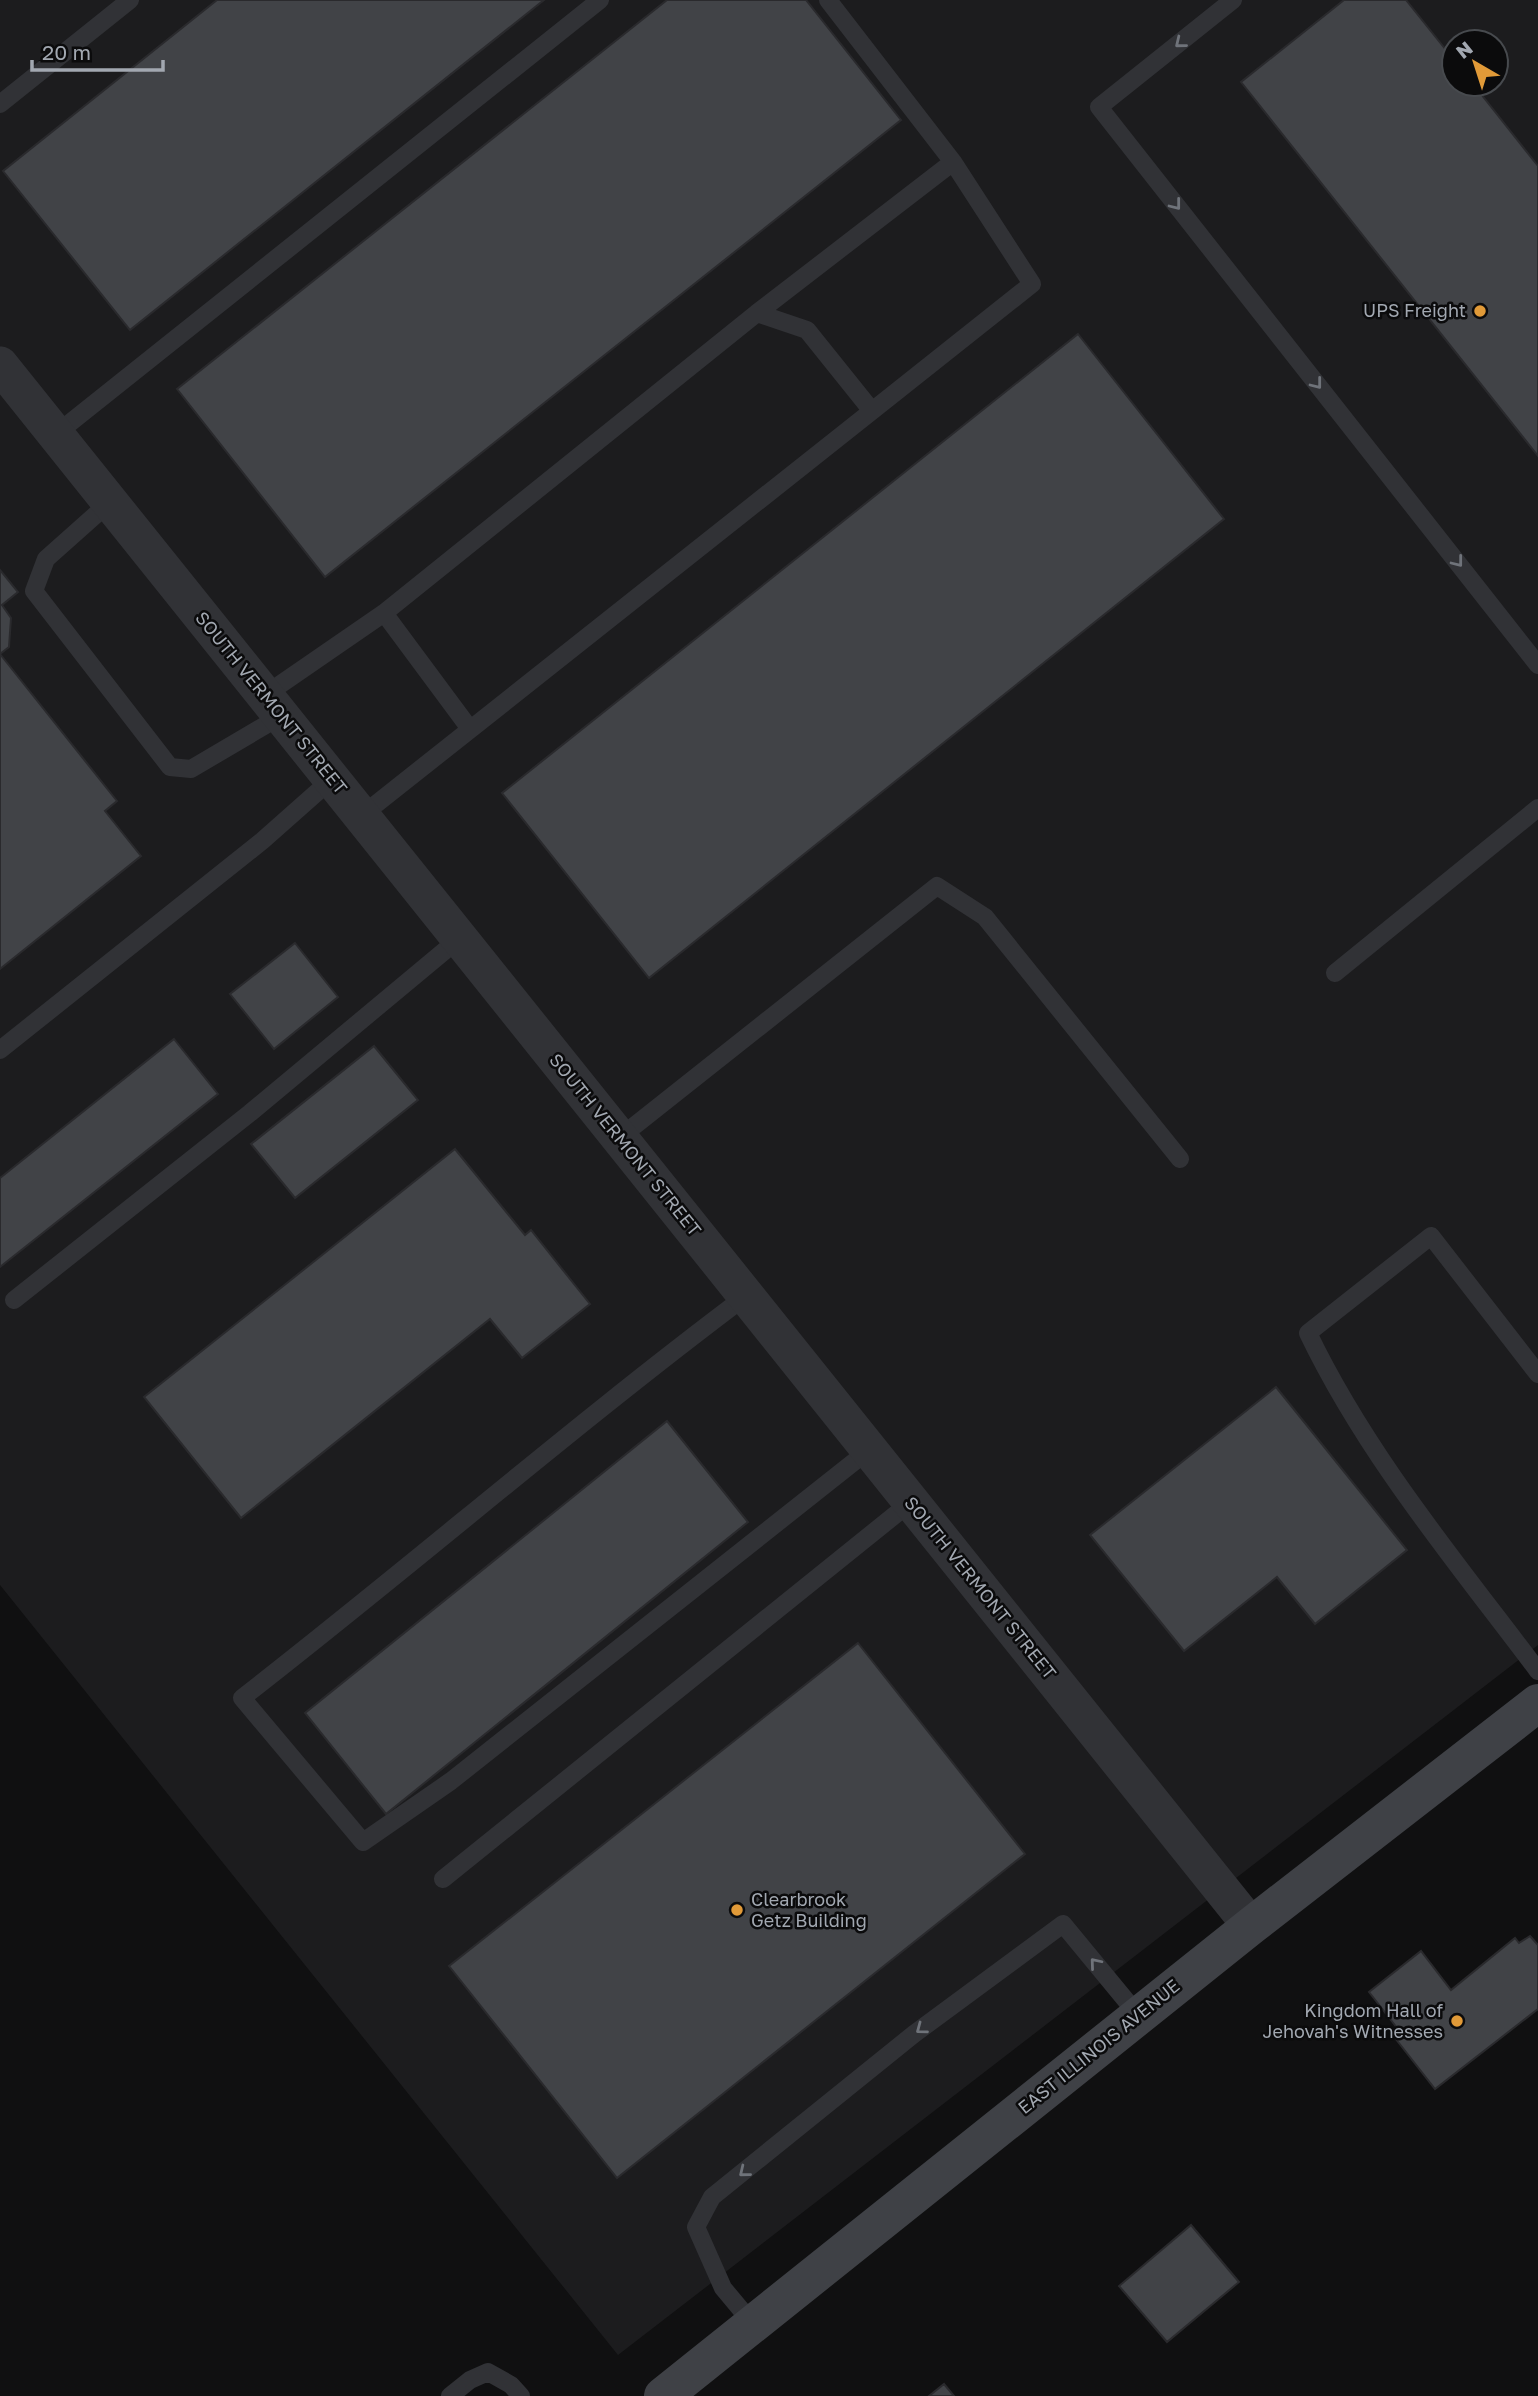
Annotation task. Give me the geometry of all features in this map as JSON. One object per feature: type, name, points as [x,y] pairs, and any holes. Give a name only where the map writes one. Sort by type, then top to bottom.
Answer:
[{"type":"main road","name":"EAST ILLINOIS AVENUE","points":[[663,2396],[1251,1926],[1538,1703]]},
{"type":"street","name":"SOUTH VERMONT STREET","points":[[0,365],[1251,1926]]},
{"type":"lane","points":[[0,104],[130,0]]},
{"type":"lane","points":[[56,434],[600,0]]},
{"type":"lane","points":[[361,816],[1032,284],[953,162],[828,0]]},
{"type":"lane","points":[[1233,0],[1099,107],[1538,665]]},
{"type":"lane","points":[[110,502],[46,559],[34,591],[170,767],[191,769],[757,313],[953,162]]},
{"type":"lane","points":[[757,313],[807,330],[872,411]]},
{"type":"lane","points":[[384,613],[470,729]]},
{"type":"lane","points":[[0,1049],[262,841],[332,779]]},
{"type":"lane","points":[[1335,972],[1538,808]]},
{"type":"lane","points":[[619,1138],[937,886],[985,917],[1180,1159]]},
{"type":"lane","points":[[14,1300],[250,1113],[460,938]]},
{"type":"lane","points":[[1538,1374],[1431,1236],[1308,1333],[1334,1386],[1429,1525],[1538,1671]]},
{"type":"lane","points":[[746,1296],[619,1391],[388,1584],[242,1698],[363,1842],[450,1781],[869,1450]]},
{"type":"lane","points":[[443,1879],[911,1502]]},
{"type":"lane","points":[[753,2324],[723,2288],[696,2227],[712,2197],[914,2034],[1063,1924],[1139,2015]]},
{"type":"lane","points":[[450,2396],[470,2380],[488,2372],[512,2385],[521,2396]]},
{"type":"shaded area","points":[[0,0],[1538,0],[1538,1645],[618,2355],[0,1585]]},
{"type":"building","points":[[217,0],[544,0],[130,330],[3,171]]},
{"type":"building","points":[[667,0],[806,0],[901,120],[325,577],[177,389]]},
{"type":"building","name":"UPS Freight","points":[[1344,0],[1406,0],[1440,42],[1440,98],[1484,98],[1538,166],[1538,456],[1241,82]]},
{"type":"building","points":[[1078,334],[1224,519],[649,978],[502,793]]},
{"type":"building","points":[[0,570],[18,592],[2,605],[11,618],[9,647],[0,654]]},
{"type":"building","points":[[0,654],[117,801],[105,811],[141,856],[0,969]]},
{"type":"building","points":[[295,943],[338,997],[274,1049],[230,994]]},
{"type":"building","points":[[174,1039],[218,1094],[0,1267],[0,1178]]},
{"type":"building","points":[[374,1046],[418,1100],[295,1198],[251,1144]]},
{"type":"building","points":[[455,1149],[525,1235],[531,1230],[590,1304],[522,1358],[490,1319],[241,1518],[144,1397]]},
{"type":"building","points":[[1276,1387],[1407,1550],[1315,1624],[1277,1577],[1184,1651],[1090,1535]]},
{"type":"building","points":[[667,1421],[748,1522],[386,1814],[305,1713]]},
{"type":"building","name":"Clearbrook Getz Building","points":[[858,1643],[1025,1854],[617,2178],[449,1966]]},
{"type":"building","name":"Kingdom Hall of Jehovah's Witnesses","points":[[1530,1936],[1538,1945],[1538,2009],[1435,2089],[1395,2038],[1401,2033],[1369,1992],[1421,1951],[1451,1990],[1515,1938],[1519,1943]]},
{"type":"building","points":[[1191,2225],[1239,2282],[1167,2342],[1119,2286]]},
{"type":"building","points":[[944,2384],[954,2396],[929,2396]]},
{"type":"place","name":"UPS Freight","points":[[1480,311]]},
{"type":"place","name":"Clearbrook Getz Building","points":[[737,1910]]},
{"type":"place","name":"Kingdom Hall of Jehovah's Witnesses","points":[[1457,2021]]}]
